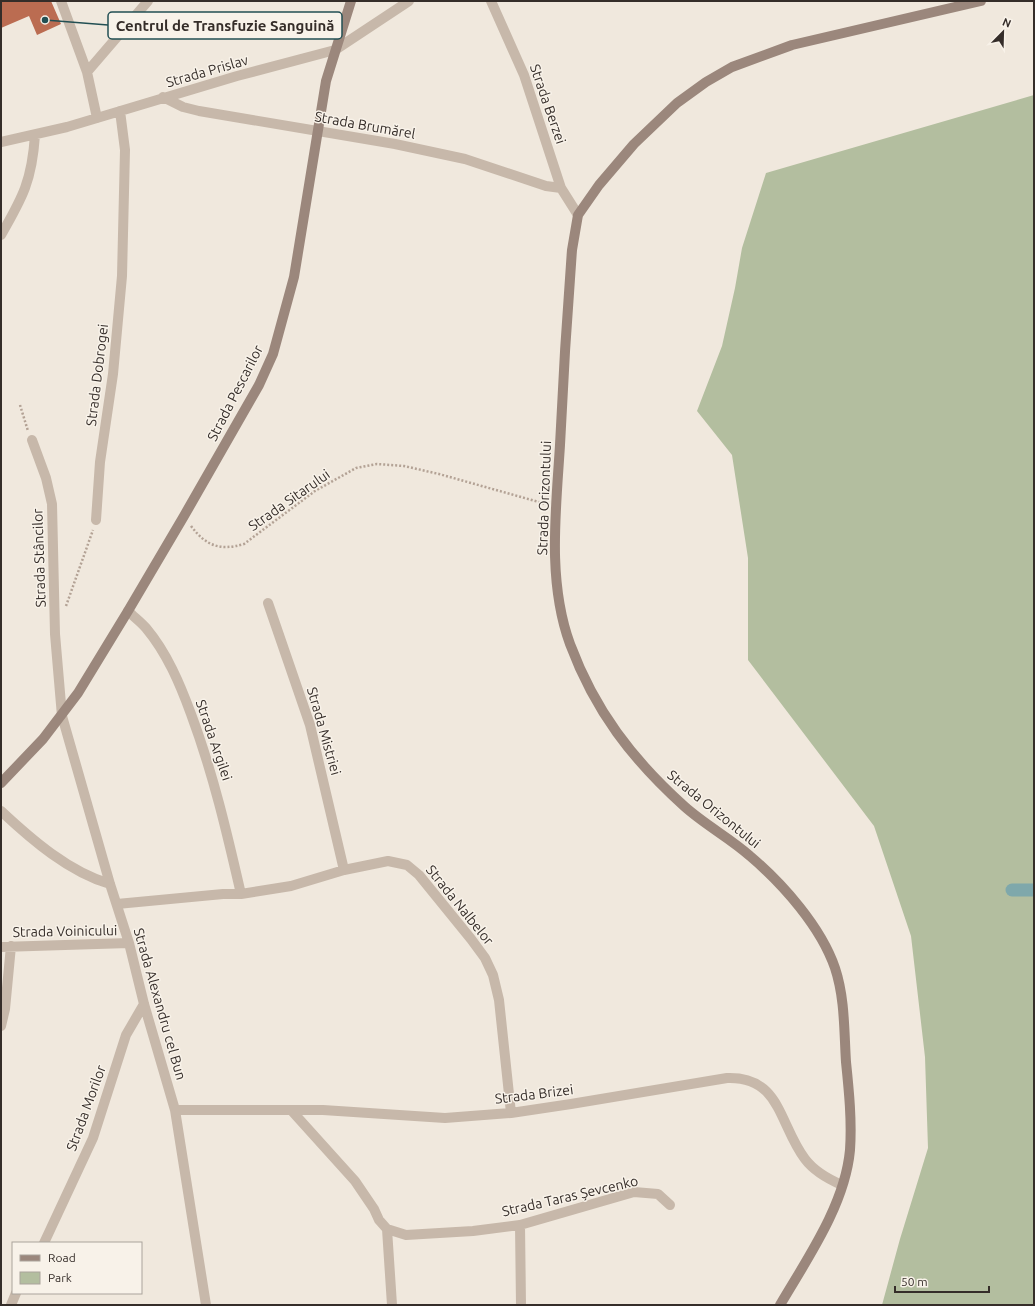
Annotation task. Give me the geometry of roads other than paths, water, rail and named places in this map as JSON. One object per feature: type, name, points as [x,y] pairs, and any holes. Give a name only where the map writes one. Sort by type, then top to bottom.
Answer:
[{"type":"street","points":[[61,1],[87,72],[97,118]]},
{"type":"street","points":[[87,72],[148,1]]},
{"type":"street","name":"Strada Pescarilor","points":[[1,783],[43,740],[62,716],[128,611],[259,385],[272,354],[294,277],[326,81],[351,1]]},
{"type":"street","name":"Strada Prislav","points":[[1,142],[35,135],[97,118],[335,50],[409,1]]},
{"type":"street","name":"Strada Berzei","points":[[491,1],[524,74],[561,188],[578,215]]},
{"type":"street","name":"Strada Orizontului","points":[[780,1305],[822,1232],[842,1186],[850,1151],[850,1108],[842,1000],[835,968],[822,940],[794,900],[750,856],[687,809],[649,773],[624,744],[598,705],[570,643],[562,612],[555,540],[571,258],[578,215],[599,185],[634,144],[677,103],[732,67],[792,45],[981,1]]},
{"type":"street","name":"Strada Brumărel","points":[[163,98],[199,111],[395,144],[465,159],[546,186],[561,188]]},
{"type":"street","name":"Strada Dobrogei","points":[[96,520],[100,462],[113,374],[122,276],[125,150],[120,111]]},
{"type":"street","points":[[1,235],[25,190],[32,171],[35,135]]},
{"type":"street","name":"Strada Stâncilor","points":[[32,440],[46,478],[52,504],[55,634],[62,716]]},
{"type":"street","name":"Strada Mistriei","points":[[268,603],[310,725],[344,870]]},
{"type":"street","name":"Strada Argilei","points":[[128,611],[145,627],[158,644],[181,688],[206,755],[219,800],[242,894]]},
{"type":"street","name":"Strada Alexandru cel Bun","points":[[62,716],[110,884],[129,944],[144,1004],[175,1110],[206,1305]]},
{"type":"street","points":[[1,811],[46,849],[80,872],[110,884]]},
{"type":"street","name":"Strada Nalbelor","points":[[117,904],[223,894],[242,894],[291,886],[344,870],[388,861],[407,865],[419,875],[433,891],[484,958],[493,975],[499,1000],[511,1113]]},
{"type":"street","name":"Strada Voinicului","points":[[6,946],[129,944]]},
{"type":"street","points":[[1,1026],[5,1009],[6,946]]},
{"type":"street","name":"Strada Morilor","points":[[44,1242],[93,1138],[126,1035],[144,1004]]},
{"type":"street","name":"Strada Brizei","points":[[175,1110],[323,1110],[445,1118],[511,1113],[728,1078],[741,1078],[753,1081],[763,1088],[773,1100],[805,1159],[825,1178],[842,1186]]},
{"type":"street","points":[[290,1110],[355,1181],[367,1197],[379,1220],[387,1229],[392,1305]]},
{"type":"street","name":"Strada Taras Șevcenko","points":[[387,1229],[406,1235],[473,1231],[520,1225],[634,1192],[658,1194],[670,1205]]},
{"type":"street","points":[[520,1225],[521,1305]]},
{"type":"street","points":[[11,1305],[16,1294]]},
{"type":"waterway","points":[[1012,890],[1034,890]]},
{"type":"place","name":"Centrul de Transfuzie Sanguină","points":[[45,20]]}]
